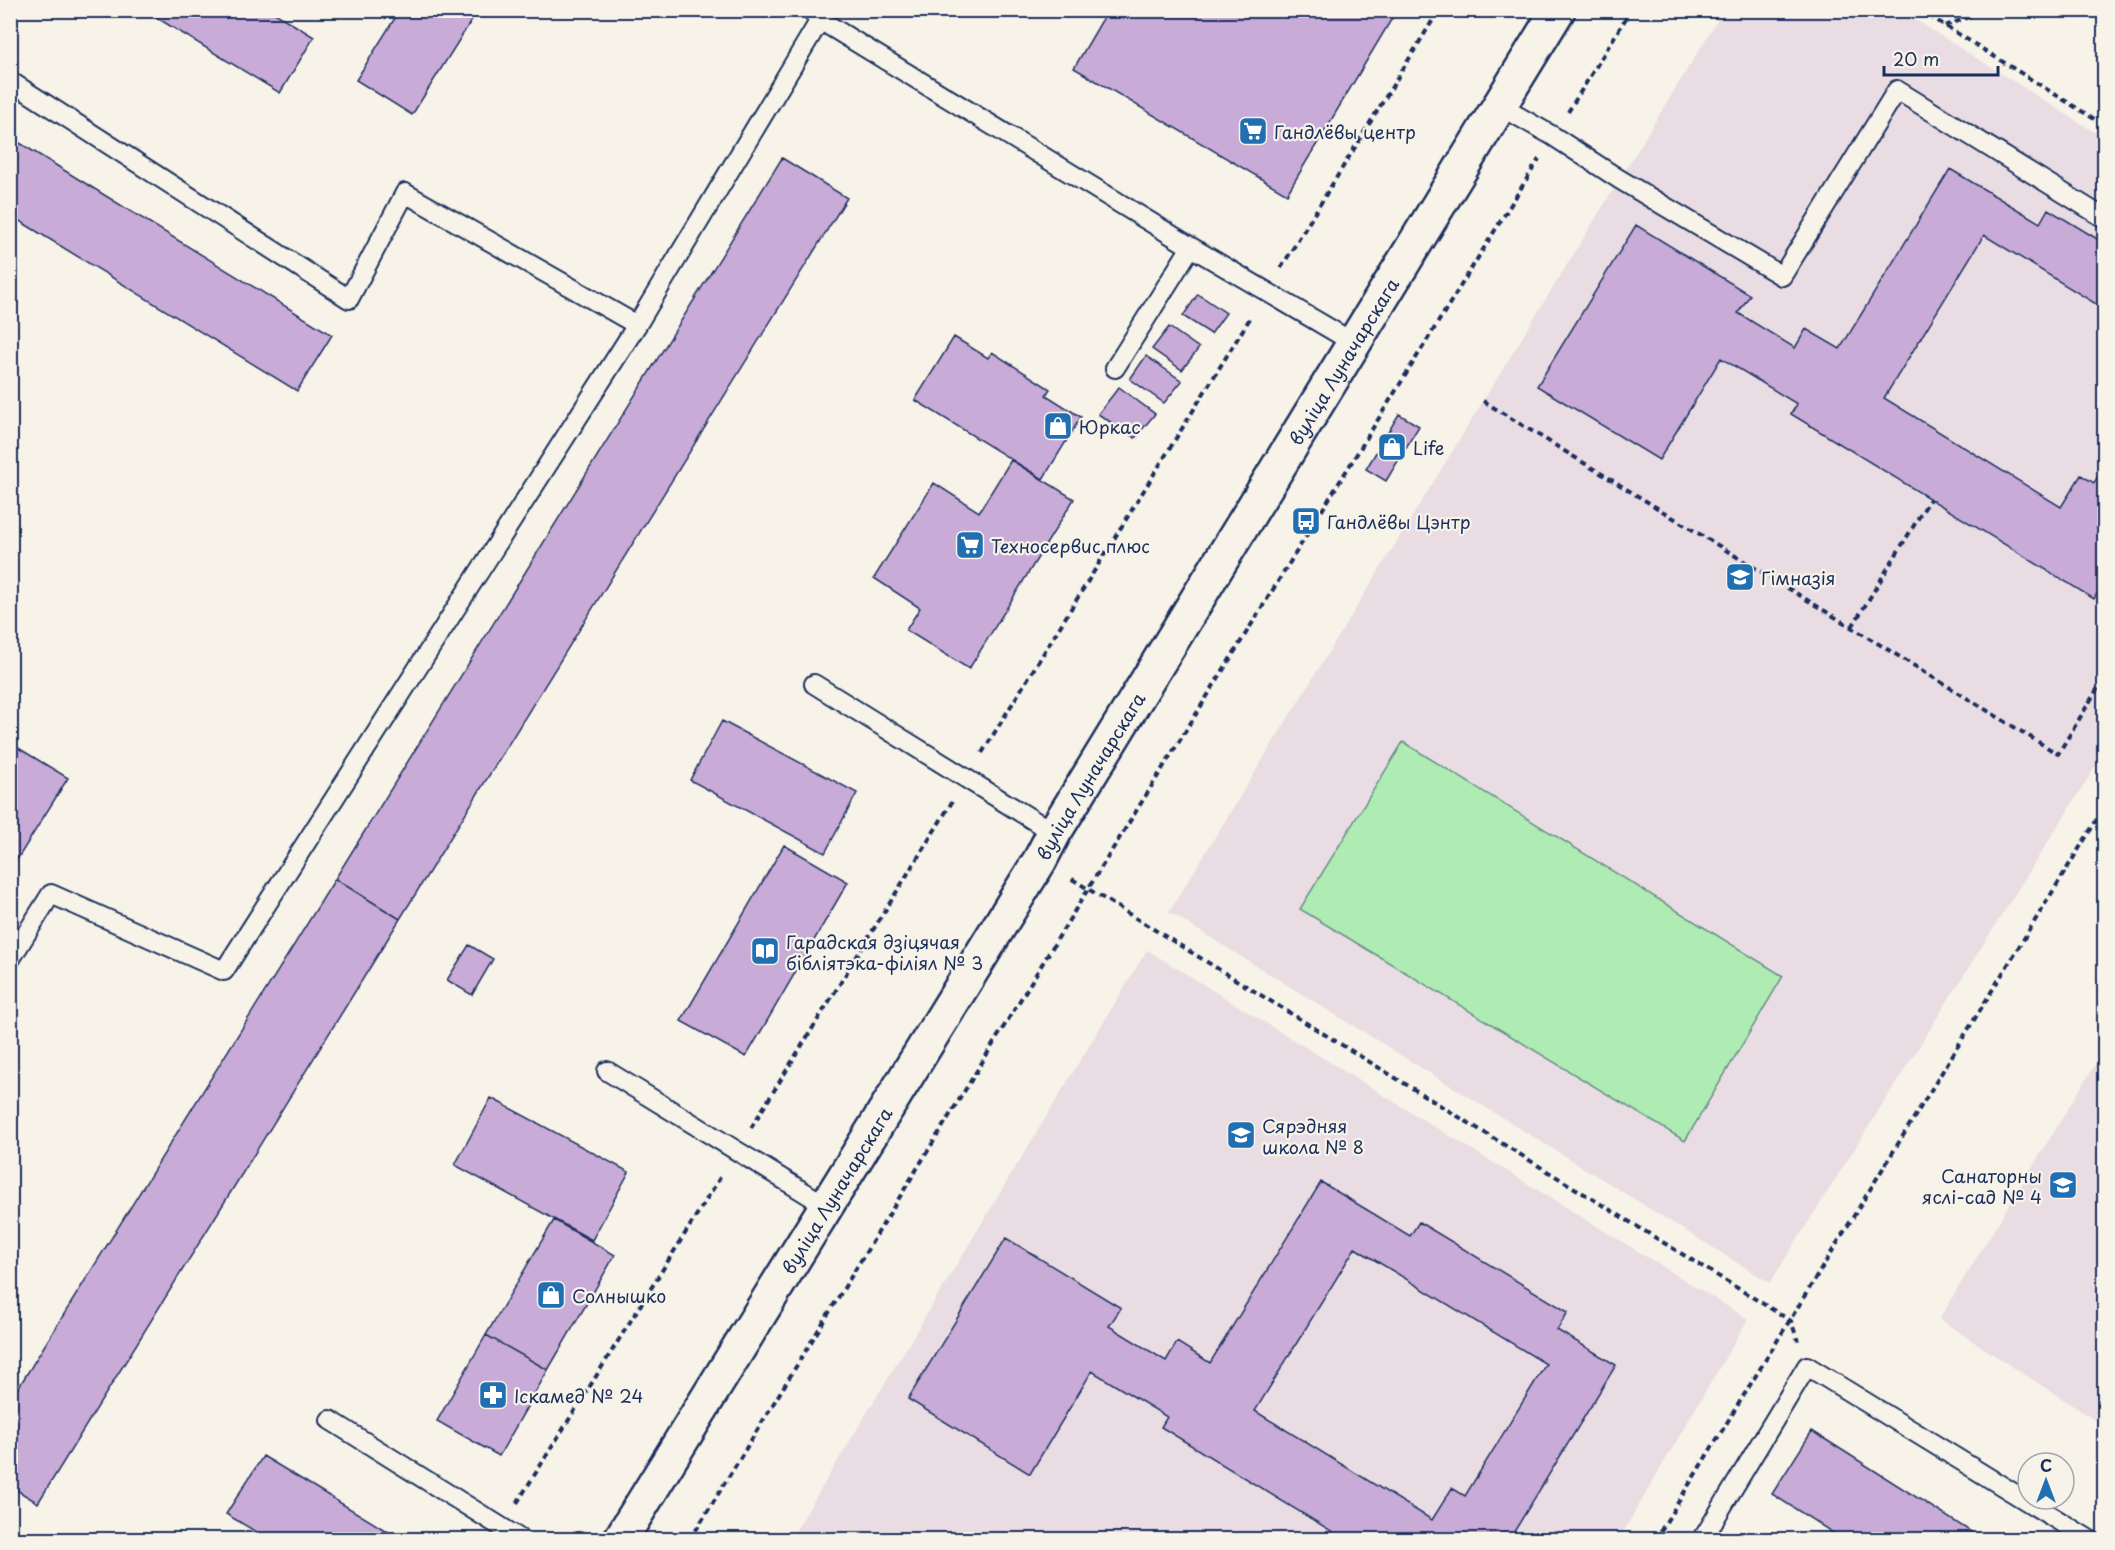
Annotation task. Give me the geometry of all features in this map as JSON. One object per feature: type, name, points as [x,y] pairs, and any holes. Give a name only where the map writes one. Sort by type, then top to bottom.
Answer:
[{"type":"street","name":"вуліца Луначарскага","points":[[620,1539],[1558,10]]},
{"type":"lane","points":[[10,960],[51,894],[224,971],[637,325],[816,15],[1191,247],[1354,343]]},
{"type":"lane","points":[[10,81],[349,299],[405,193],[637,325]]},
{"type":"lane","points":[[1500,106],[1782,276],[1897,90],[2104,218]]},
{"type":"lane","points":[[1115,369],[1191,247]]},
{"type":"lane","points":[[814,684],[1047,846]]},
{"type":"lane","points":[[607,1071],[825,1205]]},
{"type":"lane","points":[[1702,1539],[1807,1366],[2090,1539]]},
{"type":"lane","points":[[330,1420],[522,1539]]},
{"type":"path","points":[[1281,268],[1438,10]]},
{"type":"path","points":[[690,1539],[1631,10]]},
{"type":"path","points":[[1920,10],[2104,125]]},
{"type":"path","points":[[1945,26],[1987,10]]},
{"type":"path","points":[[980,757],[1256,308]]},
{"type":"path","points":[[1483,401],[2058,754],[2104,678]]},
{"type":"path","points":[[1852,627],[1930,499]]},
{"type":"path","points":[[751,1129],[956,795]]},
{"type":"path","points":[[1655,1539],[2104,808]]},
{"type":"path","points":[[1047,846],[1088,889],[1791,1321],[1807,1366]]},
{"type":"path","points":[[517,1503],[726,1168]]},
{"type":"shaded area","name":"Гімназія","points":[[1723,11],[1901,11],[2104,138],[2104,753],[1770,1283],[1169,912]]},
{"type":"shaded area","name":"Сярэдняя школа № 8","points":[[1147,950],[1748,1319],[1619,1539],[790,1540]]},
{"type":"shaded area","name":"Санаторны яслі-сад № 4","points":[[2104,1050],[2104,1426],[1939,1319]]},
{"type":"green space","points":[[1403,742],[1783,976],[1685,1141],[1300,909]]},
{"type":"building","points":[[144,10],[270,10],[314,37],[280,93]]},
{"type":"building","points":[[400,10],[478,10],[412,115],[356,80]]},
{"type":"building","name":"Гандлёвы центр","points":[[1108,10],[1397,10],[1287,194],[1074,68]]},
{"type":"building","points":[[10,137],[332,335],[297,391],[10,215]]},
{"type":"building","points":[[782,158],[847,198],[400,919],[335,879]]},
{"type":"building","points":[[1950,169],[2040,223],[2048,209],[2104,243],[2104,309],[1984,235],[1884,398],[2061,507],[2081,475],[2094,483],[2104,466],[2104,581],[2094,599],[1791,414],[1797,404],[1721,358],[1659,460],[1537,386],[1636,225],[1750,295],[1738,313],[1795,348],[1806,329],[1840,349]]},
{"type":"building","points":[[1198,294],[1226,313],[1211,334],[1183,316]]},
{"type":"building","points":[[1169,327],[1199,348],[1182,370],[1152,349]]},
{"type":"building","points":[[954,337],[988,358],[992,352],[1050,389],[1046,395],[1081,417],[1043,479],[915,400]]},
{"type":"building","points":[[1146,356],[1182,381],[1164,403],[1130,379]]},
{"type":"building","points":[[1119,387],[1155,414],[1135,438],[1098,414]]},
{"type":"building","name":"Life","points":[[1399,414],[1419,426],[1386,481],[1366,469]]},
{"type":"building","name":"Техносервис плюс","points":[[1011,460],[1074,499],[969,669],[906,630],[920,608],[874,578],[934,483],[979,512]]},
{"type":"building","points":[[722,721],[857,793],[825,853],[690,780]]},
{"type":"building","points":[[10,743],[68,778],[10,871]]},
{"type":"building","name":"Гарадская дзіцячая бібліятэка-філіял № 3","points":[[784,845],[848,882],[746,1057],[681,1021]]},
{"type":"building","points":[[335,879],[400,919],[38,1503],[10,1486],[10,1401]]},
{"type":"building","points":[[469,945],[493,959],[472,995],[447,980]]},
{"type":"building","points":[[491,1098],[629,1172],[592,1240],[455,1165]]},
{"type":"building","points":[[1321,1182],[1410,1236],[1419,1222],[1568,1312],[1557,1330],[1616,1365],[1509,1540],[1346,1540],[1161,1427],[1167,1417],[1092,1371],[1030,1474],[908,1399],[1006,1238],[1121,1308],[1109,1326],[1166,1361],[1177,1342],[1210,1363]],"holes":[[[1355,1248],[1546,1364],[1465,1496],[1452,1488],[1432,1520],[1255,1411]]]},
{"type":"building","name":"Солнышко","points":[[554,1220],[615,1255],[548,1370],[486,1335]]},
{"type":"building","name":"Іскамед № 24","points":[[486,1335],[548,1370],[499,1456],[437,1421]]},
{"type":"building","points":[[1812,1431],[1984,1540],[1844,1540],[1772,1494]]},
{"type":"building","points":[[263,1456],[395,1536],[393,1540],[270,1540],[226,1514]]},
{"type":"place","name":"Гандлёвы центр","points":[[1253,131]]},
{"type":"place","name":"Юркас","points":[[1058,426]]},
{"type":"place","name":"Life","points":[[1392,447]]},
{"type":"place","name":"Гандлёвы Цэнтр","points":[[1306,521]]},
{"type":"place","name":"Техносервис плюс","points":[[970,545]]},
{"type":"place","name":"Гімназія","points":[[1740,577]]},
{"type":"place","name":"Гарадская дзіцячая бібліятэка-філіял № 3","points":[[765,951]]},
{"type":"place","name":"Сярэдняя школа № 8","points":[[1241,1135]]},
{"type":"place","name":"Санаторны яслі-сад № 4","points":[[2063,1185]]},
{"type":"place","name":"Солнышко","points":[[551,1295]]},
{"type":"place","name":"Іскамед № 24","points":[[493,1395]]}]
